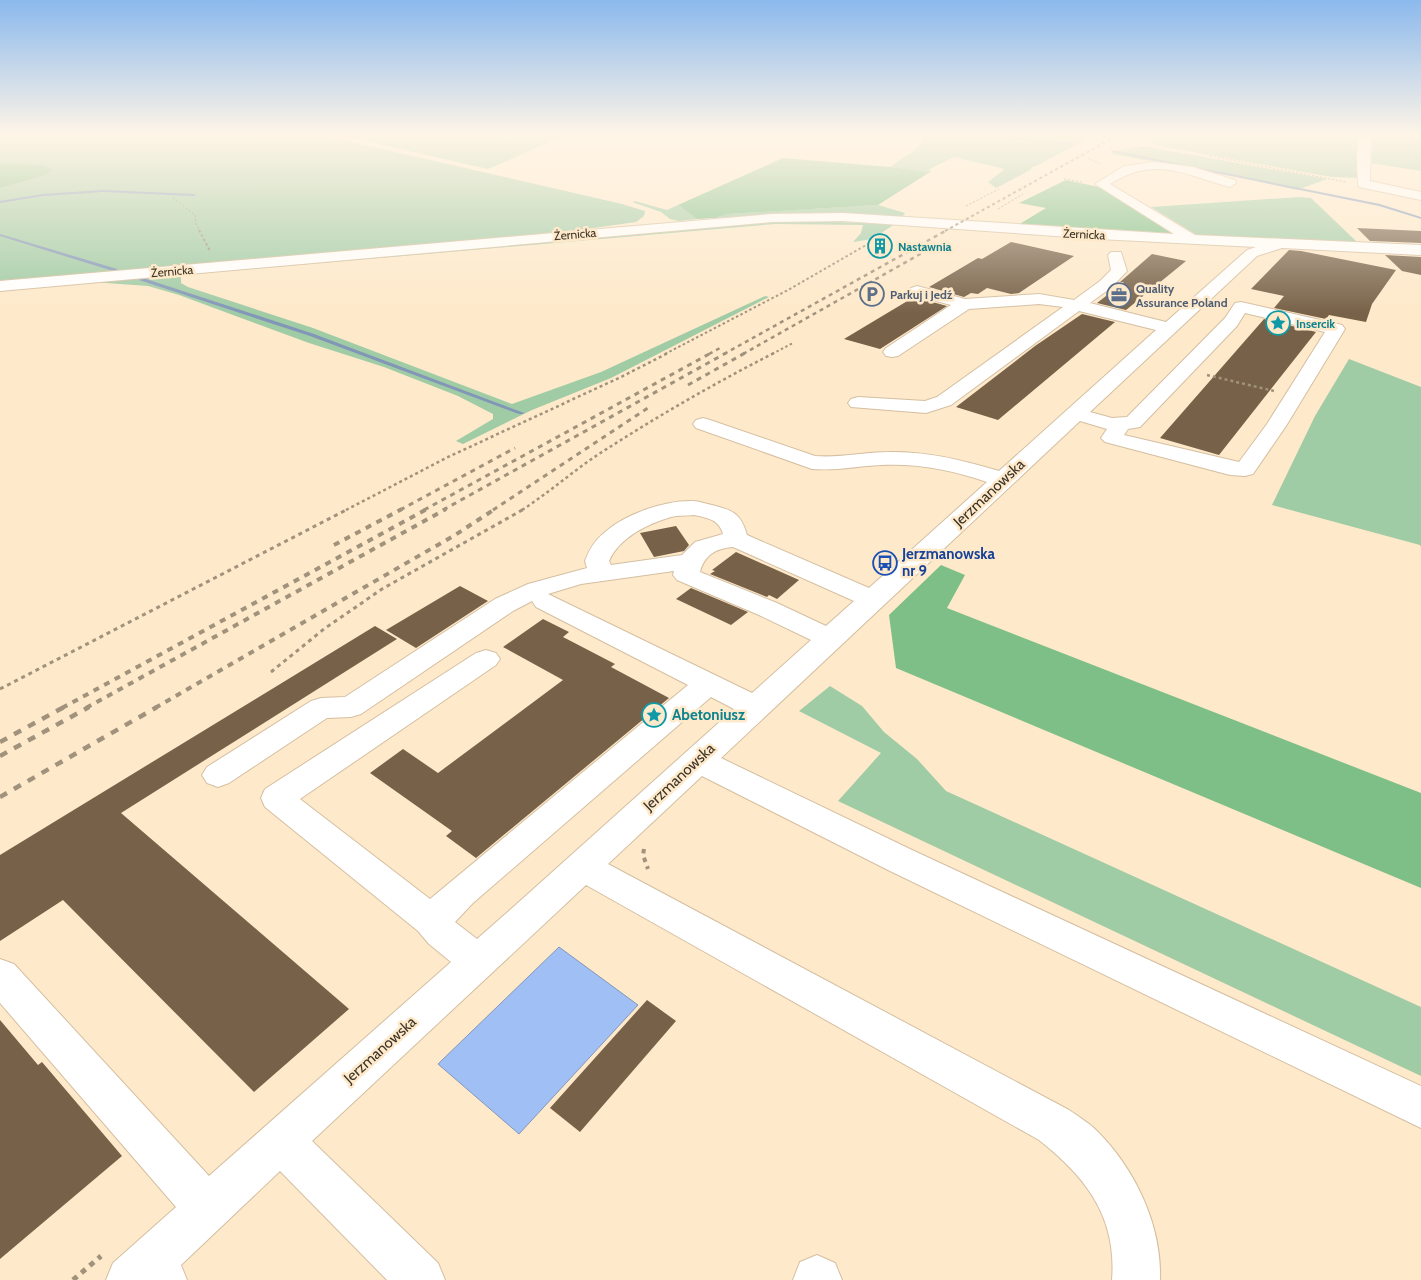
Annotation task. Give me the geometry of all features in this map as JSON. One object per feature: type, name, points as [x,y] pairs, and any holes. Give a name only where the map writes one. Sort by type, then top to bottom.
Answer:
[{"type":"street","points":[[1117,194],[1192,239],[1227,256],[1237,266]]},
{"type":"street","name":"Żernicka","points":[[0,286],[755,219],[825,217],[903,220],[1086,234],[1421,250]]},
{"type":"street","points":[[876,240],[897,228],[903,220]]},
{"type":"street","points":[[1023,239],[1063,248],[1082,240],[1086,234]]},
{"type":"street","name":"Jerzmanowska","points":[[148,1274],[207,1208],[1170,328],[1220,305],[1237,266],[1252,253],[1279,244]]},
{"type":"street","points":[[858,403],[926,407],[944,401],[1106,284],[1118,270],[1116,255]]},
{"type":"street","points":[[917,291],[965,304],[1039,299],[1060,301],[1170,328]]},
{"type":"street","points":[[892,352],[965,304]]},
{"type":"street","points":[[1076,414],[1120,425],[1133,424],[1231,322],[1220,305]]},
{"type":"street","points":[[1120,425],[1112,438],[1230,468],[1245,468],[1276,426],[1336,329],[1241,307],[1220,305]]},
{"type":"street","points":[[703,424],[812,462],[828,464],[889,458],[914,459],[943,463],[1004,480]]},
{"type":"street","points":[[601,574],[597,561],[602,547],[613,537],[632,525],[667,510],[694,508],[722,515],[732,524],[736,539]]},
{"type":"street","points":[[218,776],[322,708],[351,707],[504,604],[537,589],[579,577],[688,562],[701,550],[720,541],[736,539],[873,600]]},
{"type":"street","points":[[688,562],[686,575],[768,609],[830,639]]},
{"type":"street","points":[[545,601],[756,707]]},
{"type":"street","points":[[478,961],[442,933],[431,920],[277,798],[486,658]]},
{"type":"street","points":[[431,920],[460,893],[709,683]]},
{"type":"street","points":[[698,760],[900,860],[1421,1107]]},
{"type":"street","points":[[582,866],[1054,1125],[1081,1146],[1106,1174],[1122,1204],[1132,1235],[1138,1265],[1136,1280]]},
{"type":"street","points":[[1,978],[207,1208]]},
{"type":"street","points":[[281,1141],[421,1280]]},
{"type":"path","points":[[962,208],[990,194]]},
{"type":"path","points":[[173,198],[195,215],[196,224],[218,267]]},
{"type":"path","points":[[0,689],[448,457],[621,377],[788,290],[876,240]]},
{"type":"path","points":[[271,672],[324,629],[382,589],[549,493],[602,452],[717,383],[793,343]]},
{"type":"path","points":[[1186,370],[1294,396]]},
{"type":"green space","points":[[0,194],[577,194],[645,211],[644,216],[636,222],[558,233],[0,283]]},
{"type":"green space","points":[[703,194],[896,194],[878,205],[727,214],[715,218],[697,219],[678,205]]},
{"type":"green space","points":[[1038,194],[1110,194],[1179,235],[1018,225],[1046,208],[1019,203]]},
{"type":"green space","points":[[1299,197],[1311,198],[1357,242],[1197,235],[1151,207]]},
{"type":"green space","points":[[635,201],[667,210],[678,205],[697,219],[679,221],[670,219],[661,212],[632,202]]},
{"type":"green space","points":[[878,205],[905,213],[902,217],[830,213],[715,218],[726,214]]},
{"type":"green space","points":[[807,221],[895,224],[872,239],[853,242],[861,233],[863,225],[775,224],[181,275],[181,283],[188,287],[313,328],[512,404],[601,372],[765,296],[769,297],[611,378],[532,410],[463,444],[456,441],[493,419],[493,414],[458,396],[384,367],[309,343],[179,295],[148,286],[92,282],[736,222]]},
{"type":"green space","points":[[1349,359],[1421,387],[1421,547],[1420,545],[1272,505],[1315,416]]},
{"type":"green space","points":[[941,565],[965,575],[947,608],[1421,793],[1421,888],[896,668],[889,615]]},
{"type":"green space","points":[[830,686],[862,706],[884,732],[917,759],[946,791],[1421,1007],[1421,1076],[838,801],[881,753],[799,711]]},
{"type":"water","points":[[559,947],[638,1005],[519,1134],[438,1064]]},
{"type":"building","points":[[1357,228],[1421,231],[1421,243],[1370,241]]},
{"type":"building","points":[[1011,242],[1074,256],[1019,293],[1011,294],[987,288],[978,294],[971,293],[964,297],[929,287],[978,258],[982,259]]},
{"type":"building","points":[[1289,250],[1396,270],[1372,304],[1366,322],[1329,315],[1326,319],[1274,308],[1284,296],[1251,289]]},
{"type":"building","points":[[1152,254],[1186,261],[1126,310],[1097,303],[1124,282],[1120,282]]},
{"type":"building","points":[[1385,255],[1421,257],[1421,275],[1402,271]]},
{"type":"building","points":[[914,297],[947,306],[880,349],[844,339]]},
{"type":"building","points":[[1082,314],[1115,322],[998,420],[956,407],[1035,346]]},
{"type":"building","points":[[1264,319],[1316,332],[1219,455],[1160,438]]},
{"type":"building","points":[[676,526],[689,545],[684,551],[654,557],[640,533]]},
{"type":"building","points":[[736,552],[799,580],[777,599],[769,595],[767,597],[710,574],[715,571],[712,570]]},
{"type":"building","points":[[460,586],[488,601],[416,648],[386,630]]},
{"type":"building","points":[[691,588],[748,612],[731,625],[676,599]]},
{"type":"building","points":[[543,619],[569,632],[563,637],[615,664],[611,667],[669,698],[476,858],[446,836],[452,831],[370,773],[403,749],[438,773],[563,680],[503,647]]},
{"type":"building","points":[[375,626],[397,639],[121,813],[349,1009],[254,1092],[63,900],[0,941],[0,855]]},
{"type":"building","points":[[647,1000],[676,1021],[580,1132],[550,1108]]},
{"type":"building","points":[[0,1020],[38,1065],[42,1062],[122,1156],[0,1259]]},
{"type":"waterway","points":[[0,202],[62,194]]},
{"type":"waterway","points":[[165,194],[194,195]]},
{"type":"waterway","points":[[1324,194],[1380,205],[1421,218]]},
{"type":"waterway","points":[[0,235],[115,270]]},
{"type":"waterway","points":[[141,279],[312,335],[521,413]]},
{"type":"railway","points":[[945,231],[1012,194]]},
{"type":"railway","points":[[724,354],[947,230]]},
{"type":"railway","points":[[743,354],[938,244]]},
{"type":"railway","points":[[709,354],[720,348]]},
{"type":"railway","points":[[424,510],[711,353]]},
{"type":"railway","points":[[443,510],[726,353]]},
{"type":"railway","points":[[688,385],[745,353]]},
{"type":"railway","points":[[493,510],[651,406]]},
{"type":"railway","points":[[400,510],[515,448]]},
{"type":"railway","points":[[334,545],[402,509]]},
{"type":"railway","points":[[62,708],[427,509]]},
{"type":"railway","points":[[86,708],[446,509]]},
{"type":"railway","points":[[155,708],[455,535],[495,509]]},
{"type":"railway","points":[[0,742],[64,707]]},
{"type":"railway","points":[[0,756],[89,707]]},
{"type":"railway","points":[[0,797],[157,707]]},
{"type":"place","name":"Nastawnia","points":[[880,246]]},
{"type":"place","name":"Parkuj i Jedź","points":[[872,294]]},
{"type":"place","name":"Quality Assurance Poland","points":[[1119,295]]},
{"type":"place","name":"Insercik","points":[[1278,323]]},
{"type":"place","name":"Jerzmanowska nr 9","points":[[885,563]]},
{"type":"place","name":"Abetoniusz","points":[[654,715]]}]
